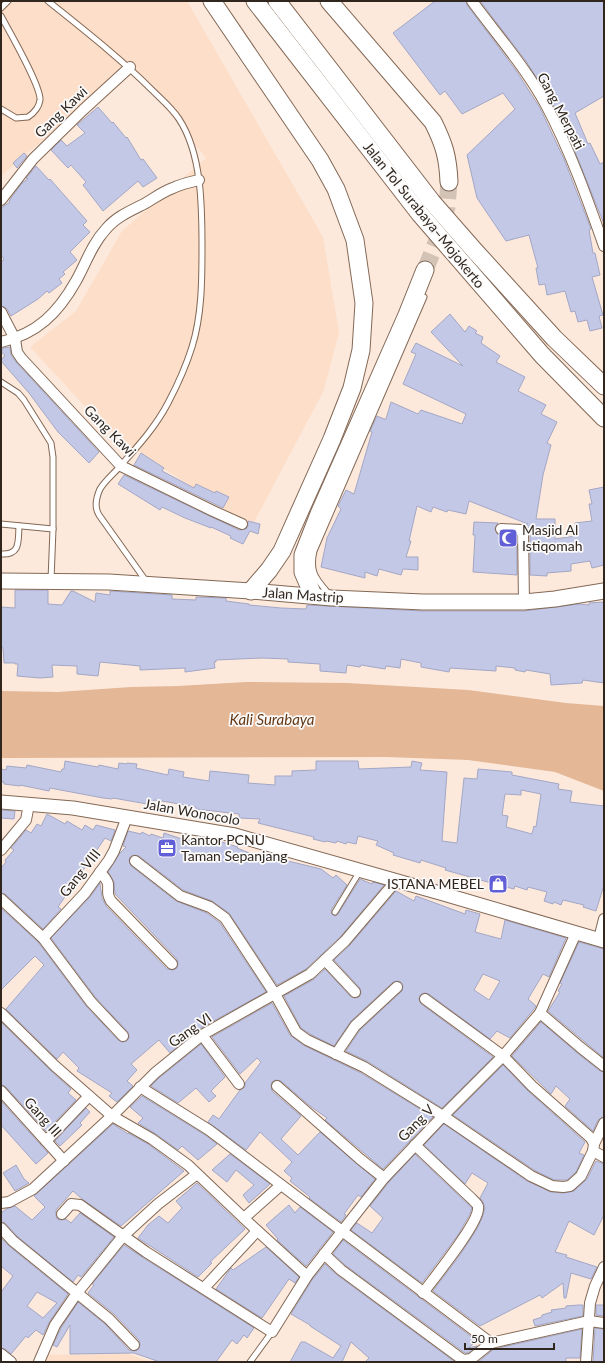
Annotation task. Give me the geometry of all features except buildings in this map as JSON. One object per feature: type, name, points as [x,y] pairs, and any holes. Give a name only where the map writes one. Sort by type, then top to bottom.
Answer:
[{"type":"highway","points":[[212,1],[320,160],[336,189],[355,240],[364,303],[361,350],[352,388],[332,439],[282,551],[269,570],[251,591]]},
{"type":"highway","name":"Jalan Tol Surabaya–Mojokerto","points":[[255,1],[420,214],[542,355],[604,418]]},
{"type":"highway","name":"Jalan Tol Surabaya–Mojokerto","points":[[277,1],[432,202],[554,338],[604,386]]},
{"type":"highway","points":[[329,1],[433,122],[442,140],[448,160],[449,182]]},
{"type":"highway","points":[[313,595],[303,572],[303,555],[322,506],[407,315],[425,270]]},
{"type":"main road","name":"Jalan Mastrip","points":[[1,581],[51,583],[109,582],[313,595],[332,598],[423,602],[524,602],[555,599],[604,591]]},
{"type":"main road","name":"Jalan Wonocolo","points":[[1,802],[73,808],[235,835],[602,940]]},
{"type":"street","name":"Gang Merpati","points":[[472,1],[528,76],[546,104],[583,188],[604,246]]},
{"type":"street","name":"Gang Kawi","points":[[1,200],[33,159],[83,110],[130,68]]},
{"type":"street","points":[[1,342],[15,340],[32,331],[53,315],[75,282],[95,242],[106,228],[120,216],[173,187],[199,180]]},
{"type":"street","name":"Gang Kawi","points":[[1,312],[15,340],[17,352],[21,358],[121,466],[242,524]]},
{"type":"street","points":[[501,529],[521,530],[523,532],[524,602]]},
{"type":"street","points":[[1,850],[26,820],[29,804]]},
{"type":"street","name":"Gang VIII","points":[[43,938],[84,893],[100,872],[114,851],[127,817]]},
{"type":"street","points":[[134,861],[180,896],[210,907],[225,918],[275,994],[296,1032],[301,1037],[317,1046],[364,1067],[443,1116],[531,1176],[552,1186],[570,1186],[581,1176],[604,1123]]},
{"type":"street","points":[[100,872],[108,884],[107,894],[111,901],[172,964]]},
{"type":"street","name":"Gang VI","points":[[1,1203],[9,1202],[33,1189],[112,1116],[155,1073],[202,1036],[310,974],[345,942],[396,881]]},
{"type":"street","points":[[1,899],[43,938],[91,1002],[123,1036]]},
{"type":"street","points":[[602,940],[604,919]]},
{"type":"street","name":"Gang V","points":[[272,1332],[307,1276],[384,1178],[503,1056],[540,1013],[576,933]]},
{"type":"street","points":[[325,960],[355,992]]},
{"type":"street","points":[[336,1054],[355,1026],[397,987]]},
{"type":"street","points":[[425,999],[503,1056],[532,1086],[591,1138],[594,1148],[604,1157]]},
{"type":"street","points":[[1,1013],[30,1043],[112,1116],[152,1139],[188,1165],[307,1276]]},
{"type":"street","points":[[540,1013],[604,1066]]},
{"type":"street","points":[[202,1036],[239,1084]]},
{"type":"street","points":[[276,1086],[384,1178]]},
{"type":"street","points":[[140,1087],[209,1130],[491,1343]]},
{"type":"street","name":"Gang III","points":[[1,1091],[64,1161]]},
{"type":"street","points":[[46,1141],[89,1096]]},
{"type":"street","points":[[415,1145],[472,1199],[478,1206],[479,1211],[473,1224],[454,1252],[423,1293]]},
{"type":"street","points":[[39,1362],[55,1325],[77,1293],[124,1236],[158,1204],[197,1174]]},
{"type":"street","points":[[244,1218],[281,1185]]},
{"type":"street","points":[[62,1214],[71,1204],[76,1204],[146,1252],[272,1332]]},
{"type":"street","points":[[1,1228],[13,1241],[109,1319],[134,1345]]},
{"type":"street","points":[[204,1288],[257,1231]]},
{"type":"street","points":[[324,1254],[353,1279],[463,1360],[471,1359],[491,1343],[589,1321],[604,1322]]},
{"type":"street","points":[[586,1362],[590,1303],[604,1267]]},
{"type":"street","points":[[1,1354],[11,1362]]},
{"type":"lane","points":[[1,8],[8,1]]},
{"type":"lane","points":[[48,1],[130,68],[172,110],[179,119],[190,140],[199,180],[202,210],[202,280],[199,314],[192,346],[168,404],[154,425],[121,466],[106,481],[100,490],[95,508],[148,585]]},
{"type":"lane","points":[[1,16],[38,87],[40,100],[37,108],[28,117],[16,118],[1,108]]},
{"type":"lane","points":[[332,598],[314,576],[311,563],[314,552],[424,297]]},
{"type":"lane","points":[[1,382],[24,400],[51,443],[53,458],[51,583]]},
{"type":"lane","points":[[1,524],[53,529]]},
{"type":"lane","points":[[1,554],[10,554],[17,548],[19,526]]},
{"type":"lane","points":[[335,912],[360,871]]},
{"type":"lane","points":[[250,1362],[272,1332]]},
{"type":"shaded area","points":[[1,1],[187,1],[323,237],[339,332],[324,390],[251,528],[105,428],[30,347],[76,311],[122,231],[206,158],[130,65],[1,176]]},
{"type":"shaded area","points":[[129,1354],[150,1362],[41,1362],[42,1355]]},
{"type":"water","name":"Kali Surabaya","points":[[246,682],[347,683],[468,690],[566,703],[604,706],[604,791],[555,772],[468,760],[387,757],[1,758],[1,691],[58,692]]},
{"type":"tunnel","points":[[425,270],[438,238],[447,207],[449,182]]},
{"type":"place","name":"Masjid Al Istiqomah","points":[[508,538]]},
{"type":"place","name":"Kantor PCNU Taman Sepanjang","points":[[167,848]]},
{"type":"place","name":"ISTANA MEBEL","points":[[498,884]]}]
